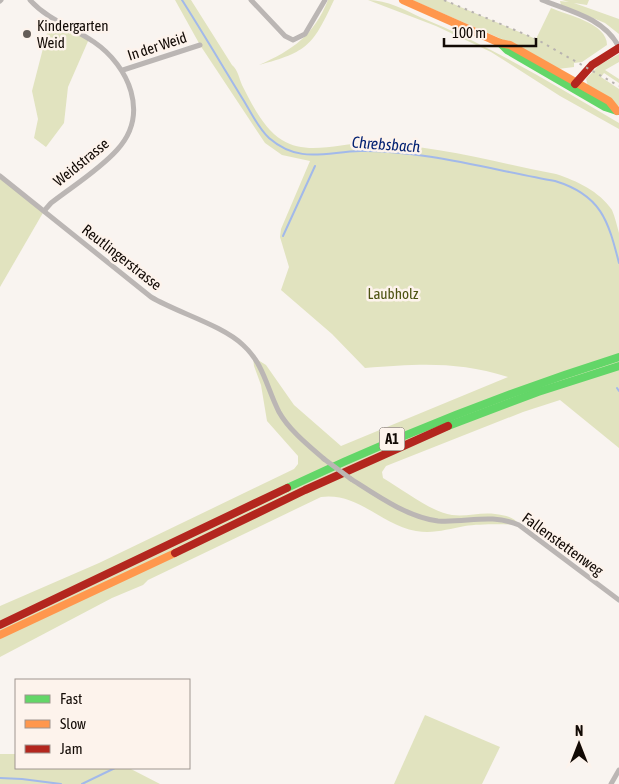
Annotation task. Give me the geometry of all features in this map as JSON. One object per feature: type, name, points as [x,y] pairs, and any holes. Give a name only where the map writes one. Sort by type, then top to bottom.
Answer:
[{"type":"main road","points":[[403,0],[500,43],[507,50],[575,84],[606,107],[618,111]]},
{"type":"main road","points":[[575,84],[592,65],[619,48]]},
{"type":"main road","name":"A1","points":[[0,625],[272,494],[388,441],[504,394],[619,357]]},
{"type":"main road","name":"A1","points":[[0,636],[279,500],[397,447],[510,402],[619,366]]},
{"type":"main road","name":"A1","points":[[0,620],[24,614]]},
{"type":"street","name":"Weidstrasse","points":[[30,0],[53,20],[100,47],[123,70],[132,92],[134,106],[131,125],[124,140],[110,157],[51,203],[44,211]]},
{"type":"street","points":[[251,0],[285,36],[293,40],[305,34],[325,0]]},
{"type":"street","points":[[542,0],[554,2],[601,25],[612,36],[619,48]]},
{"type":"street","name":"In der Weid","points":[[123,70],[200,45]]},
{"type":"street","name":"Reutlingerstrasse","points":[[0,176],[151,297],[239,341]]},
{"type":"street","name":"Fallenstettenweg","points":[[239,341],[265,375],[280,413],[324,459],[350,479],[395,505],[427,518],[446,521],[500,518],[519,525],[619,600]]},
{"type":"street","points":[[611,784],[619,770]]},
{"type":"green space","name":"Laubholz","points":[[175,0],[191,0],[236,69],[242,85],[259,115],[275,135],[292,145],[324,148],[368,143],[392,144],[462,154],[556,174],[587,188],[607,203],[612,210],[619,233],[619,448],[560,400],[523,412],[386,466],[382,472],[383,478],[435,510],[452,515],[498,514],[512,518],[519,525],[477,525],[435,532],[423,532],[403,528],[347,499],[321,497],[148,580],[143,585],[112,598],[0,657],[0,606],[99,563],[294,469],[298,464],[298,456],[267,421],[261,385],[254,366],[253,357],[266,365],[294,405],[341,446],[508,377],[454,366],[403,365],[365,368],[332,334],[281,290],[289,267],[280,237],[281,229],[310,161],[282,155],[265,143],[200,45]]},
{"type":"green space","points":[[328,0],[334,0],[314,37],[307,44],[299,51],[288,56],[259,65],[301,40],[316,23]]},
{"type":"green space","points":[[368,0],[396,6],[473,41],[547,80],[619,123],[619,129],[560,96],[491,52],[436,26]]},
{"type":"green space","points":[[412,0],[444,0],[536,39],[551,8],[594,25],[605,37],[607,45],[582,62],[574,63],[574,67],[558,69],[504,40]]},
{"type":"green space","points":[[562,0],[589,0],[587,5],[574,3],[619,19],[619,34],[605,23],[561,5],[560,1],[569,2]]},
{"type":"green space","points":[[53,20],[89,39],[68,87],[64,123],[46,147],[34,138],[38,119],[32,91],[48,29]]},
{"type":"green space","points":[[619,54],[619,62],[605,70],[619,79],[619,83],[604,73],[601,77],[619,89],[619,106],[588,86],[586,79],[599,65]]},
{"type":"green space","points":[[0,176],[44,211],[0,287]]},
{"type":"green space","points":[[425,715],[500,747],[482,784],[394,784]]},
{"type":"green space","points":[[0,754],[15,754],[15,769],[131,769],[160,784],[0,784]]},
{"type":"waterway","name":"Chrebsbach","points":[[182,0],[259,126],[269,138],[280,146],[291,151],[313,155],[360,151],[433,157],[555,181],[571,187],[593,202],[606,222],[619,263]]},
{"type":"waterway","points":[[283,236],[315,166]]},
{"type":"waterway","points":[[82,784],[113,769]]},
{"type":"waterway","points":[[0,778],[61,784]]},
{"type":"railway","points":[[444,0],[536,39],[619,86]]},
{"type":"traffic: fast","points":[[500,43],[507,50],[605,107],[617,111]]},
{"type":"traffic: fast","points":[[287,488],[368,451],[451,417],[534,385],[619,357]]},
{"type":"traffic: fast","points":[[448,426],[538,392],[619,366]]},
{"type":"traffic: slow","points":[[403,0],[500,43],[510,45],[609,101],[617,111]]},
{"type":"traffic: slow","points":[[0,635],[175,553]]},
{"type":"traffic: jam","points":[[575,84],[592,65],[619,48]]},
{"type":"traffic: jam","points":[[175,553],[305,490],[448,426]]},
{"type":"traffic: jam","points":[[0,625],[287,488]]},
{"type":"place","name":"Kindergarten Weid","points":[[27,34]]}]
